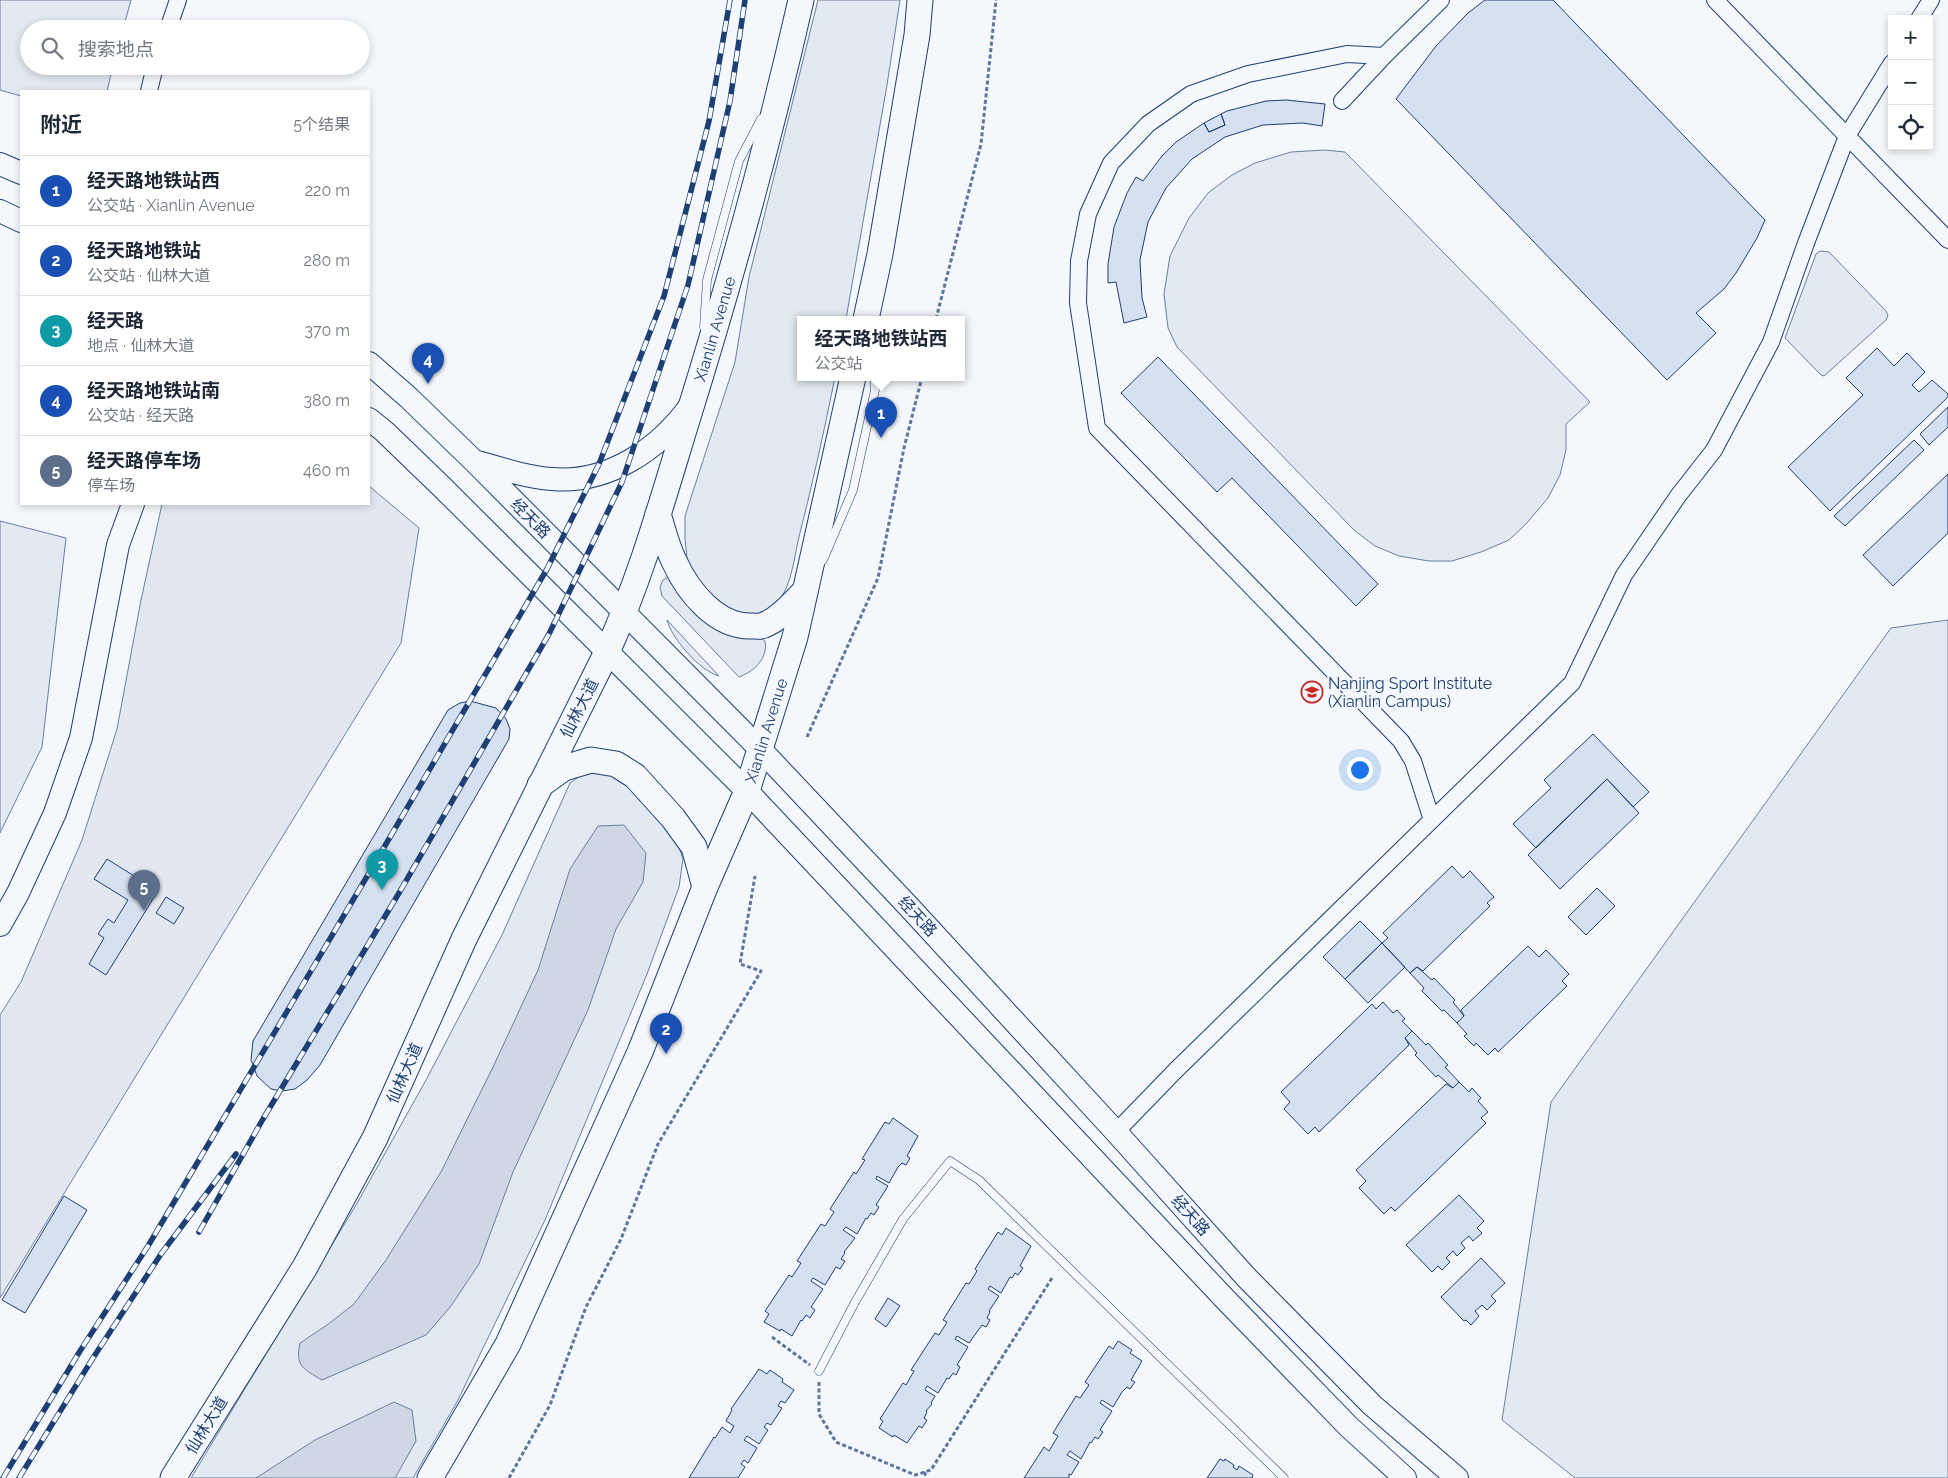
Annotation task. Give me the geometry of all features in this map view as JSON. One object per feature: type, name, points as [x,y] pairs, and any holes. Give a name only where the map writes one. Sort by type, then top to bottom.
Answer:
[{"type":"main road","name":"Xianlin Avenue","points":[[607,652],[625,613],[658,514],[702,370],[784,75],[802,0]]},
{"type":"main road","points":[[872,310],[914,53],[920,0]]},
{"type":"main road","points":[[0,164],[20,173]]},
{"type":"main road","points":[[0,211],[20,221]]},
{"type":"main road","name":"经天路","points":[[370,364],[410,398],[474,460],[761,750],[910,908],[1281,1313],[1372,1405],[1457,1478]]},
{"type":"main road","name":"Xianlin Avenue","points":[[747,791],[812,583],[852,381]]},
{"type":"main road","points":[[474,460],[512,473],[544,478],[583,478],[609,471],[634,459],[659,441],[678,423],[692,403]]},
{"type":"main road","name":"经天路","points":[[370,420],[444,488],[747,791],[1225,1299],[1349,1427],[1405,1478]]},
{"type":"main road","points":[[0,925],[18,893],[55,813],[81,738],[118,545],[133,505]]},
{"type":"main road","points":[[658,514],[674,561],[682,577],[711,611],[725,621],[742,627],[763,626],[784,613],[812,583]]},
{"type":"main road","name":"仙林大道","points":[[173,1477],[305,1267],[374,1138],[464,939],[539,785],[607,652]]},
{"type":"main road","points":[[539,785],[564,768],[591,760],[616,764],[635,776],[673,818],[694,847],[705,887]]},
{"type":"main road","points":[[430,1478],[508,1344],[640,1052],[705,887],[747,791]]},
{"type":"street","points":[[171,20],[178,0]]},
{"type":"street","points":[[1342,101],[1384,56],[1441,0]]},
{"type":"street","points":[[1715,0],[1948,240]]},
{"type":"street","points":[[1922,15],[1931,0]]},
{"type":"street","points":[[1384,56],[1347,54],[1248,74],[1191,94],[1148,124],[1111,163],[1088,214],[1079,260],[1078,303],[1098,428],[1401,741],[1413,761],[1432,820]]},
{"type":"street","points":[[1116,1132],[1175,1071],[1572,683],[1624,575],[1678,496],[1714,450],[1771,342],[1847,136],[1888,69]]},
{"type":"street","points":[[149,90],[153,75]]},
{"type":"lane","points":[[821,566],[853,490],[875,390],[875,381]]},
{"type":"lane","points":[[819,1371],[854,1304],[903,1220],[950,1161],[979,1180],[1284,1478]]},
{"type":"path","points":[[937,316],[981,144],[996,0]]},
{"type":"path","points":[[807,737],[878,578],[904,448],[921,381]]},
{"type":"path","points":[[509,1478],[550,1406],[586,1307],[621,1239],[658,1144],[761,970],[740,964],[755,876]]},
{"type":"path","points":[[772,1338],[819,1371],[819,1414],[836,1442],[915,1475],[931,1470],[1052,1278]]},
{"type":"path","points":[[924,1472],[927,1478]]},
{"type":"shaded area","points":[[0,0],[131,0],[125,20],[20,20],[20,75],[111,75],[107,90],[20,90],[20,96],[0,90]]},
{"type":"shaded area","points":[[818,0],[900,0],[847,316],[797,316],[797,381],[834,381],[791,573],[782,596],[772,607],[759,613],[738,614],[724,612],[688,567],[685,516],[735,362],[749,277]]},
{"type":"shaded area","points":[[1325,150],[1345,152],[1590,402],[1566,424],[1566,450],[1560,475],[1548,498],[1526,524],[1509,540],[1481,552],[1452,561],[1429,561],[1399,556],[1375,546],[1354,530],[1177,347],[1168,328],[1164,294],[1170,256],[1189,218],[1208,193],[1232,175],[1255,163],[1291,152]]},
{"type":"shaded area","points":[[1820,251],[1829,252],[1888,315],[1886,320],[1824,376],[1785,338],[1816,254]]},
{"type":"shaded area","points":[[370,487],[419,528],[401,643],[0,1298],[0,1015],[21,982],[82,840],[117,729],[141,600],[162,505],[370,505]]},
{"type":"shaded area","points":[[0,521],[66,538],[42,747],[0,833]]},
{"type":"shaded area","points":[[670,576],[765,641],[764,653],[755,667],[739,677],[662,596],[660,587],[663,580]]},
{"type":"shaded area","points":[[667,620],[719,676],[704,668],[688,653],[675,636]]},
{"type":"shaded area","points":[[1948,620],[1948,1478],[1575,1478],[1502,1420],[1551,1102],[1891,628]]},
{"type":"shaded area","points":[[586,772],[600,772],[622,778],[676,838],[683,859],[679,887],[647,974],[545,1220],[457,1402],[413,1478],[191,1478],[356,1205],[425,1082],[502,935],[570,783]]},
{"type":"shaded area","points":[[624,825],[646,853],[643,882],[616,929],[588,1010],[513,1172],[479,1264],[451,1306],[426,1335],[322,1380],[305,1370],[302,1366],[299,1357],[300,1343],[354,1304],[386,1260],[441,1172],[494,1065],[538,970],[570,869],[598,826]]},
{"type":"shaded area","points":[[394,1402],[412,1410],[416,1441],[395,1478],[256,1478],[315,1440]]},
{"type":"building","points":[[1485,0],[1553,0],[1765,220],[1757,238],[1736,273],[1724,289],[1696,313],[1716,333],[1667,380],[1396,99],[1436,46],[1468,13]]},
{"type":"building","points":[[1286,100],[1325,104],[1322,126],[1303,123],[1263,125],[1225,137],[1192,159],[1166,188],[1148,222],[1140,260],[1142,298],[1147,317],[1124,323],[1116,282],[1108,283],[1108,264],[1114,227],[1127,193],[1136,177],[1143,181],[1162,156],[1176,142],[1204,123],[1209,132],[1225,125],[1221,114],[1266,101]]},
{"type":"building","points":[[1221,114],[1225,125],[1209,132],[1204,123]]},
{"type":"building","points":[[1877,348],[1894,366],[1907,353],[1925,372],[1912,385],[1919,392],[1932,380],[1948,394],[1948,397],[1830,511],[1788,467],[1863,395],[1846,378]]},
{"type":"building","points":[[1158,357],[1378,584],[1356,606],[1232,478],[1217,492],[1121,393]]},
{"type":"building","points":[[1948,407],[1948,427],[1929,445],[1920,434]]},
{"type":"building","points":[[1914,440],[1924,450],[1845,526],[1834,516]]},
{"type":"building","points":[[1948,474],[1948,533],[1893,586],[1863,555]]},
{"type":"building","points":[[470,701],[496,708],[506,719],[510,729],[509,739],[320,1065],[307,1080],[295,1089],[282,1091],[271,1089],[257,1076],[251,1060],[253,1041],[448,710],[460,703]]},
{"type":"building","points":[[1593,734],[1649,792],[1633,807],[1607,779],[1536,848],[1513,824],[1551,788],[1544,780]]},
{"type":"building","points":[[1607,779],[1639,813],[1560,889],[1528,855]]},
{"type":"building","points":[[107,859],[158,891],[106,975],[89,964],[104,938],[98,934],[108,919],[114,923],[128,900],[94,879]]},
{"type":"building","points":[[1452,866],[1463,878],[1470,871],[1494,897],[1487,903],[1490,906],[1423,971],[1417,967],[1410,973],[1382,943],[1388,938],[1383,933]]},
{"type":"building","points":[[1597,888],[1615,906],[1586,935],[1568,917]]},
{"type":"building","points":[[166,897],[184,908],[174,924],[156,913]]},
{"type":"building","points":[[1360,921],[1382,943],[1345,979],[1323,957]]},
{"type":"building","points":[[1382,943],[1405,967],[1368,1003],[1345,979]]},
{"type":"building","points":[[1528,946],[1539,957],[1546,950],[1569,974],[1562,981],[1567,986],[1498,1052],[1495,1048],[1488,1055],[1476,1043],[1474,1046],[1464,1036],[1467,1034],[1457,1023],[1464,1016],[1461,1010]]},
{"type":"building","points":[[1417,967],[1432,980],[1434,978],[1455,1000],[1453,1002],[1464,1016],[1457,1023],[1422,991],[1424,988],[1410,973]]},
{"type":"building","points":[[1383,1002],[1393,1013],[1397,1010],[1405,1019],[1402,1021],[1412,1031],[1405,1038],[1409,1045],[1319,1132],[1315,1127],[1308,1134],[1284,1109],[1290,1102],[1281,1092],[1372,1004],[1376,1009]]},
{"type":"building","points":[[1412,1031],[1426,1045],[1428,1043],[1448,1065],[1445,1067],[1459,1082],[1453,1088],[1438,1075],[1436,1077],[1415,1055],[1417,1053],[1405,1038]]},
{"type":"building","points":[[1459,1082],[1469,1092],[1472,1088],[1481,1098],[1478,1101],[1488,1112],[1481,1118],[1486,1123],[1395,1211],[1391,1207],[1384,1214],[1359,1188],[1366,1181],[1356,1170],[1446,1084],[1453,1088]]},
{"type":"building","points":[[893,1118],[918,1136],[907,1156],[910,1158],[906,1165],[902,1163],[898,1167],[889,1183],[877,1176],[876,1179],[888,1186],[876,1205],[879,1207],[874,1215],[871,1213],[866,1218],[857,1234],[846,1227],[843,1230],[855,1238],[844,1252],[841,1259],[845,1261],[840,1269],[836,1267],[825,1285],[813,1278],[811,1281],[823,1289],[811,1307],[815,1310],[810,1318],[806,1315],[801,1320],[792,1336],[764,1322],[769,1314],[765,1311],[789,1275],[792,1277],[801,1263],[797,1261],[821,1224],[825,1226],[834,1212],[830,1209],[854,1172],[856,1174],[865,1160],[862,1159],[885,1122],[889,1124]]},
{"type":"building","points":[[1459,1195],[1484,1221],[1477,1228],[1482,1233],[1473,1241],[1469,1236],[1461,1243],[1465,1248],[1457,1256],[1453,1251],[1446,1258],[1450,1262],[1442,1270],[1438,1266],[1432,1272],[1406,1245]]},
{"type":"building","points":[[64,1196],[87,1210],[25,1313],[2,1300]]},
{"type":"building","points":[[1006,1228],[1031,1246],[1020,1266],[1023,1268],[1018,1275],[1015,1273],[1012,1278],[1010,1277],[1001,1293],[990,1286],[988,1289],[999,1296],[989,1311],[987,1318],[990,1320],[986,1327],[982,1325],[969,1343],[957,1336],[955,1339],[968,1347],[957,1365],[960,1367],[956,1375],[953,1373],[949,1379],[947,1378],[938,1393],[927,1386],[925,1390],[935,1396],[932,1404],[926,1411],[924,1418],[927,1420],[922,1428],[919,1426],[907,1443],[894,1435],[893,1437],[879,1428],[883,1421],[880,1419],[903,1383],[906,1385],[914,1371],[911,1370],[935,1333],[939,1335],[947,1322],[943,1320],[966,1283],[969,1284],[977,1271],[975,1269],[998,1232],[1002,1235]]},
{"type":"building","points":[[1481,1258],[1505,1283],[1491,1296],[1496,1301],[1487,1310],[1482,1305],[1475,1311],[1479,1316],[1471,1325],[1466,1320],[1464,1321],[1441,1297]]},
{"type":"building","points":[[888,1298],[900,1306],[886,1327],[875,1319]]},
{"type":"building","points":[[1118,1341],[1132,1350],[1130,1353],[1142,1361],[1131,1380],[1135,1382],[1130,1389],[1127,1387],[1122,1392],[1113,1407],[1102,1400],[1100,1403],[1112,1411],[1100,1430],[1103,1432],[1098,1439],[1095,1437],[1090,1442],[1081,1459],[1070,1451],[1067,1455],[1079,1462],[1071,1475],[1069,1474],[1069,1478],[1024,1478],[1044,1447],[1049,1451],[1058,1436],[1053,1433],[1076,1396],[1080,1398],[1089,1385],[1085,1382],[1109,1346],[1113,1349]]},
{"type":"building","points":[[759,1369],[767,1374],[770,1370],[783,1379],[782,1382],[794,1390],[785,1403],[781,1401],[778,1406],[782,1408],[771,1425],[767,1423],[764,1427],[768,1430],[759,1444],[747,1436],[744,1440],[757,1448],[748,1463],[744,1460],[741,1464],[745,1467],[738,1478],[689,1478],[722,1427],[730,1433],[734,1426],[726,1421],[731,1409]]},
{"type":"building","points":[[1220,1459],[1224,1461],[1225,1459],[1234,1465],[1233,1467],[1237,1470],[1239,1466],[1253,1475],[1252,1478],[1207,1478]]},
{"type":"railway","points":[[3,1478],[80,1351],[148,1246],[369,873],[547,569],[599,464],[664,296],[709,121],[730,0]]},
{"type":"railway","points":[[199,1232],[263,1119],[399,893],[549,634],[622,482],[688,285],[730,101],[745,0]]},
{"type":"railway","points":[[19,1478],[93,1358],[161,1254],[236,1154]]},
{"type":"place","name":"经天路地铁站南","points":[[428,384]]},
{"type":"place","name":"经天路地铁站西","points":[[881,438]]},
{"type":"place","name":"Nanjing Sport Institute (Xianlin Campus)","points":[[1312,692]]},
{"type":"place","name":"经天路","points":[[382,890]]},
{"type":"place","name":"经天路停车场","points":[[144,911]]},
{"type":"place","name":"经天路地铁站","points":[[666,1054]]}]
